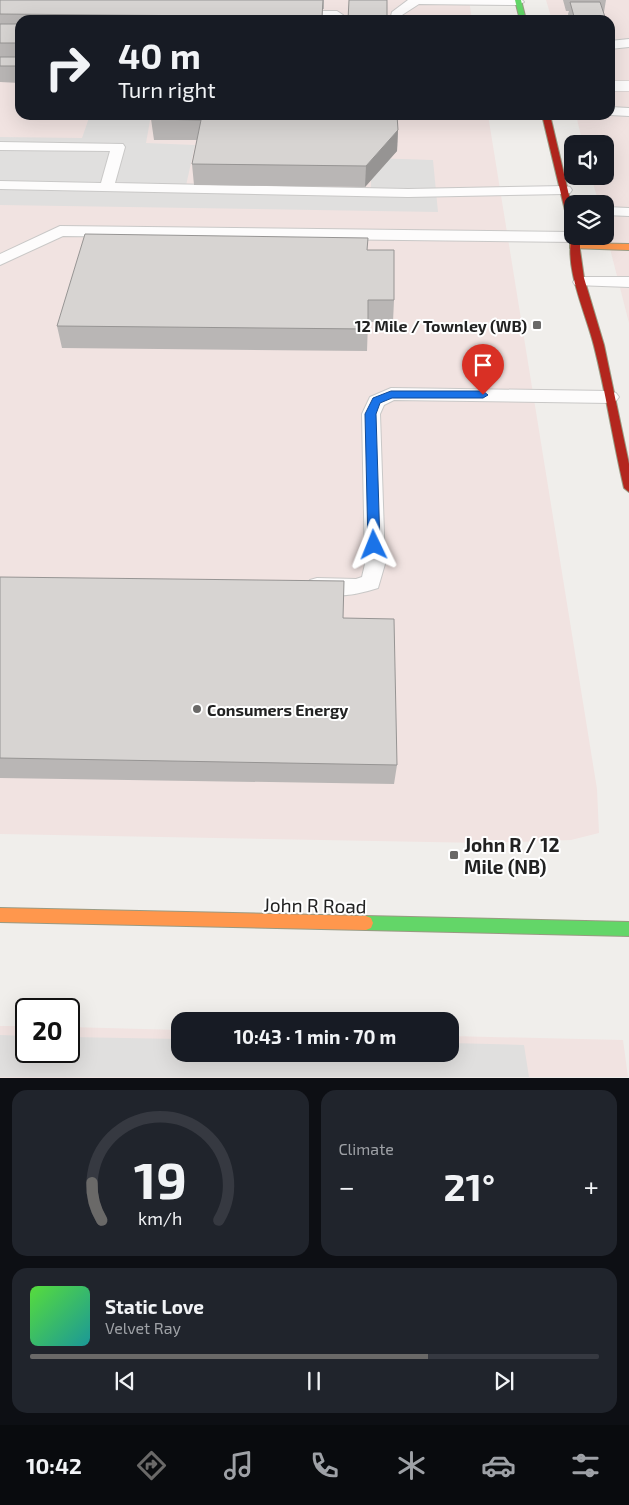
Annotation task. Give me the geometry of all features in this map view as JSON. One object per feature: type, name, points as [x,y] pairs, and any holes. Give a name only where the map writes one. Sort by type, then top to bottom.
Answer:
[{"type":"main road","points":[[518,1],[522,15]]},
{"type":"main road","points":[[547,120],[566,195]]},
{"type":"main road","points":[[614,242],[629,247]]},
{"type":"main road","points":[[576,245],[581,282],[596,332],[629,487]]},
{"type":"main road","name":"John R Road","points":[[0,915],[629,929]]},
{"type":"street","points":[[615,86],[629,86]]},
{"type":"lane","points":[[337,15],[338,0]]},
{"type":"lane","points":[[396,15],[416,0],[518,1]]},
{"type":"lane","points":[[280,14],[294,15]]},
{"type":"lane","points":[[615,44],[629,43]]},
{"type":"lane","points":[[615,111],[629,112]]},
{"type":"lane","points":[[0,146],[118,147],[107,187]]},
{"type":"lane","points":[[0,185],[408,193],[565,190]]},
{"type":"lane","points":[[614,211],[629,212]]},
{"type":"lane","points":[[0,260],[60,231],[564,227]]},
{"type":"lane","points":[[581,282],[629,282]]},
{"type":"lane","points":[[298,586],[357,587],[371,582],[375,564],[371,414],[376,401],[391,394],[610,396]]},
{"type":"shaded area","points":[[0,0],[469,0],[471,15],[15,15],[15,120],[489,120],[597,789],[599,833],[571,840],[483,843],[0,834]]},
{"type":"shaded area","points":[[546,0],[629,0],[629,323],[609,245],[614,245],[614,195],[596,195],[594,185],[614,185],[614,135],[581,135],[577,120],[615,120],[615,15],[550,15]]},
{"type":"shaded area","points":[[88,120],[150,120],[146,143],[195,145],[185,190],[371,194],[371,158],[433,160],[438,212],[0,205],[0,137],[82,138]]},
{"type":"shaded area","points":[[0,1026],[15,1026],[15,1063],[80,1063],[80,1027],[171,1030],[171,1062],[459,1062],[459,1036],[623,1040],[628,1077],[0,1078]]},
{"type":"shaded area","points":[[0,1035],[15,1036],[15,1063],[80,1063],[80,1037],[171,1039],[171,1062],[459,1062],[459,1043],[524,1045],[529,1077],[0,1077]]},
{"type":"building","points":[[0,0],[323,0],[322,15],[0,14]]},
{"type":"building","points":[[349,0],[387,0],[387,15],[348,15]]},
{"type":"building","points":[[570,2],[600,2],[604,15],[574,15]]},
{"type":"building","points":[[0,24],[15,24],[15,43],[0,43]]},
{"type":"building","points":[[0,57],[15,57],[15,66],[0,66]]},
{"type":"building","points":[[201,120],[397,120],[398,130],[366,166],[192,164]]},
{"type":"building","points":[[85,234],[368,238],[367,250],[394,250],[394,300],[368,300],[368,329],[57,326]]},
{"type":"building","name":"Consumers Energy","points":[[0,577],[344,581],[343,618],[394,619],[397,765],[0,758]]},
{"type":"traffic: fast","points":[[518,0],[522,15]]},
{"type":"traffic: fast","points":[[366,923],[629,929]]},
{"type":"traffic: slow","points":[[573,246],[629,247]]},
{"type":"traffic: slow","points":[[0,915],[366,923]]},
{"type":"traffic: jam","points":[[547,120],[565,195]]},
{"type":"traffic: jam","points":[[575,245],[579,278],[599,345],[629,488]]},
{"type":"place","name":"12 Mile / Townley (WB)","points":[[537,325]]},
{"type":"place","name":"Consumers Energy","points":[[197,709]]},
{"type":"place","name":"John R / 12 Mile (NB)","points":[[454,855]]},
{"type":"route","points":[[374,545],[371,414],[376,401],[391,394],[483,395]]}]
